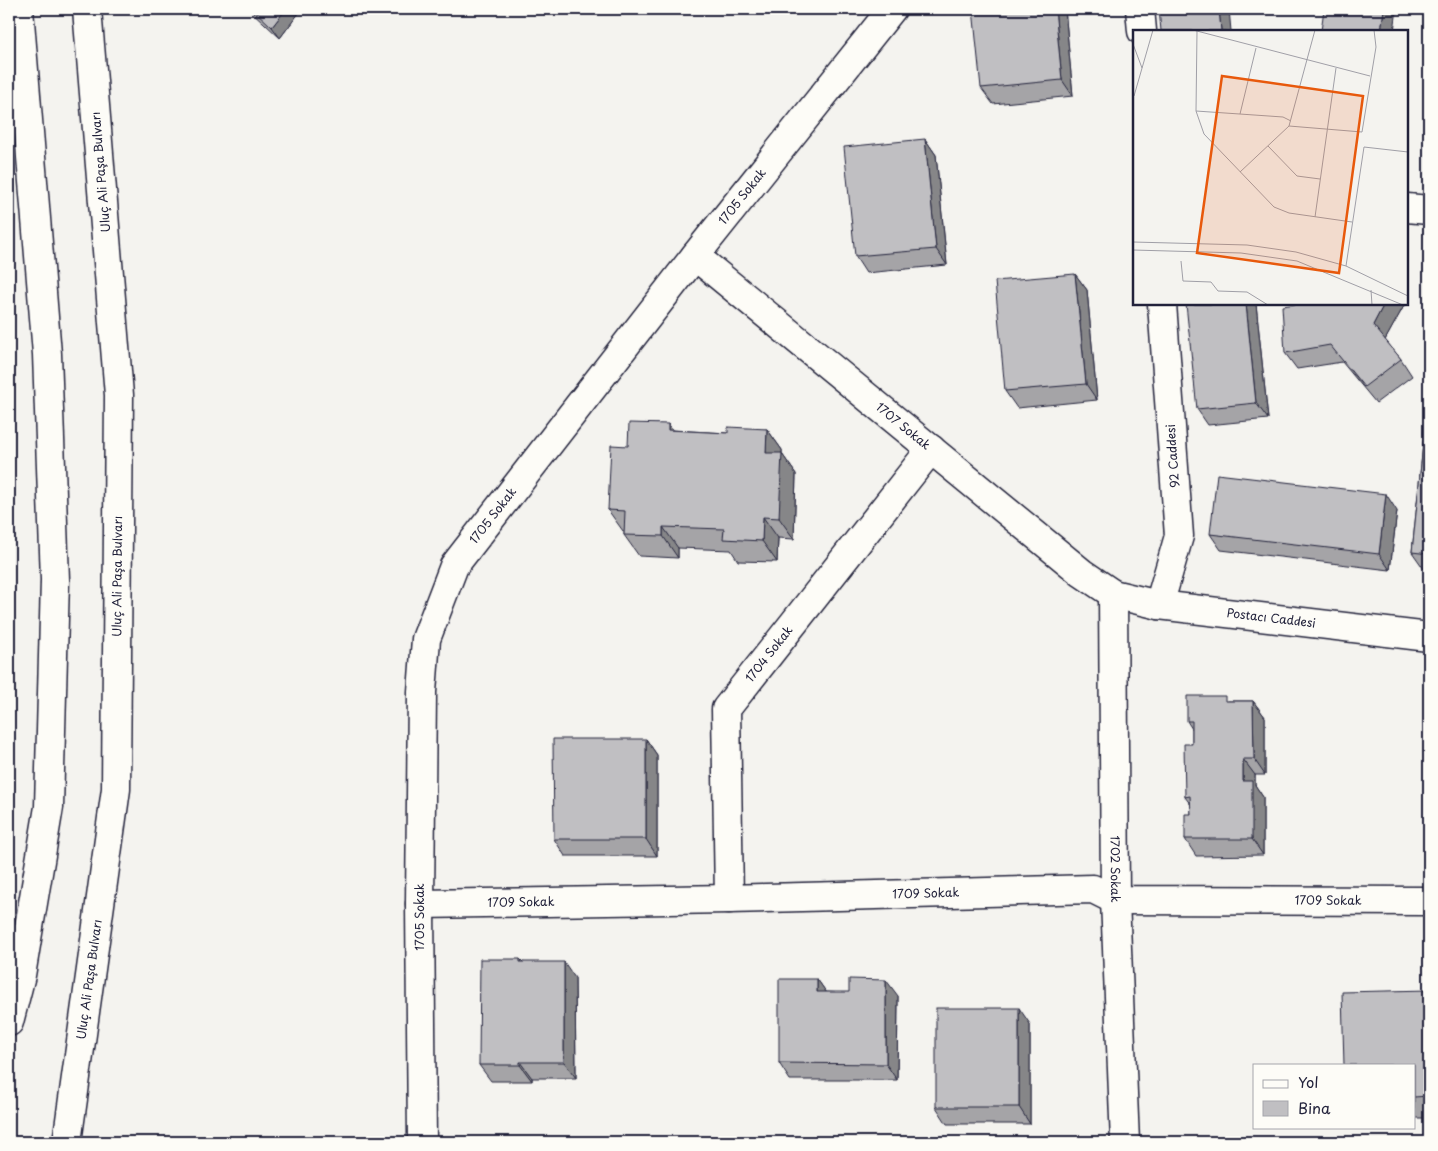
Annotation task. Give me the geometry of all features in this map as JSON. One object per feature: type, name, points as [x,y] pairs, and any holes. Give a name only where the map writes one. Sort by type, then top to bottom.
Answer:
[{"type":"street","points":[[9,1022],[21,975],[49,806],[55,580],[47,354],[19,9]]},
{"type":"street","name":"Uluç Ali Paşa Bulvarı","points":[[66,1142],[116,789],[119,395],[87,9]]},
{"type":"street","name":"1705 Sokak","points":[[422,1142],[420,904],[422,692],[426,639],[454,566],[695,256],[892,9]]},
{"type":"street","points":[[1140,9],[1142,30]]},
{"type":"street","points":[[1408,208],[1429,210]]},
{"type":"street","name":"1707 Sokak","points":[[695,256],[1082,573],[1113,594]]},
{"type":"street","name":"92 Caddesi","points":[[1159,606],[1179,536],[1162,305]]},
{"type":"street","name":"1704 Sokak","points":[[729,900],[726,710],[931,449]]},
{"type":"street","name":"Postacı Caddesi","points":[[1113,594],[1159,606],[1429,637]]},
{"type":"street","name":"1702 Sokak","points":[[1113,594],[1114,900],[1125,1142]]},
{"type":"street","name":"1709 Sokak","points":[[420,904],[729,900],[1093,889],[1114,900],[1429,901]]},
{"type":"building","points":[[253,9],[286,9],[272,27]]},
{"type":"building","points":[[973,9],[1055,9],[1062,80],[981,88]]},
{"type":"building","points":[[1159,9],[1219,9],[1221,30],[1161,30]]},
{"type":"building","points":[[1324,9],[1384,9],[1381,30],[1321,30]]},
{"type":"building","points":[[925,139],[936,249],[855,256],[844,147]]},
{"type":"building","points":[[1075,274],[1086,384],[1005,391],[995,281]]},
{"type":"building","points":[[1186,305],[1246,305],[1256,403],[1197,409]]},
{"type":"building","points":[[1383,305],[1373,325],[1401,359],[1364,387],[1330,345],[1285,353],[1282,306]]},
{"type":"building","points":[[1429,386],[1429,554],[1412,552]]},
{"type":"building","points":[[629,423],[668,424],[668,430],[728,433],[728,427],[767,429],[766,453],[782,453],[779,518],[763,517],[762,541],[723,539],[724,529],[663,527],[663,536],[624,535],[625,511],[608,510],[611,445],[628,446]]},
{"type":"building","points":[[1217,474],[1386,494],[1379,554],[1210,534]]},
{"type":"building","points":[[1187,696],[1225,696],[1225,701],[1253,701],[1254,759],[1243,759],[1243,781],[1252,781],[1252,839],[1185,839],[1185,814],[1191,814],[1190,796],[1185,797],[1184,744],[1192,744],[1192,721],[1187,721]]},
{"type":"building","points":[[553,739],[646,739],[646,839],[554,839]]},
{"type":"building","points":[[480,959],[520,959],[520,962],[564,962],[564,1062],[520,1062],[520,1065],[479,1065]]},
{"type":"building","points":[[779,979],[817,979],[817,992],[849,992],[849,979],[886,980],[886,1064],[779,1063]]},
{"type":"building","points":[[1429,990],[1429,1096],[1416,1097],[1416,1064],[1344,1064],[1342,992]]},
{"type":"building","points":[[936,1008],[1019,1008],[1019,1107],[936,1107]]}]
